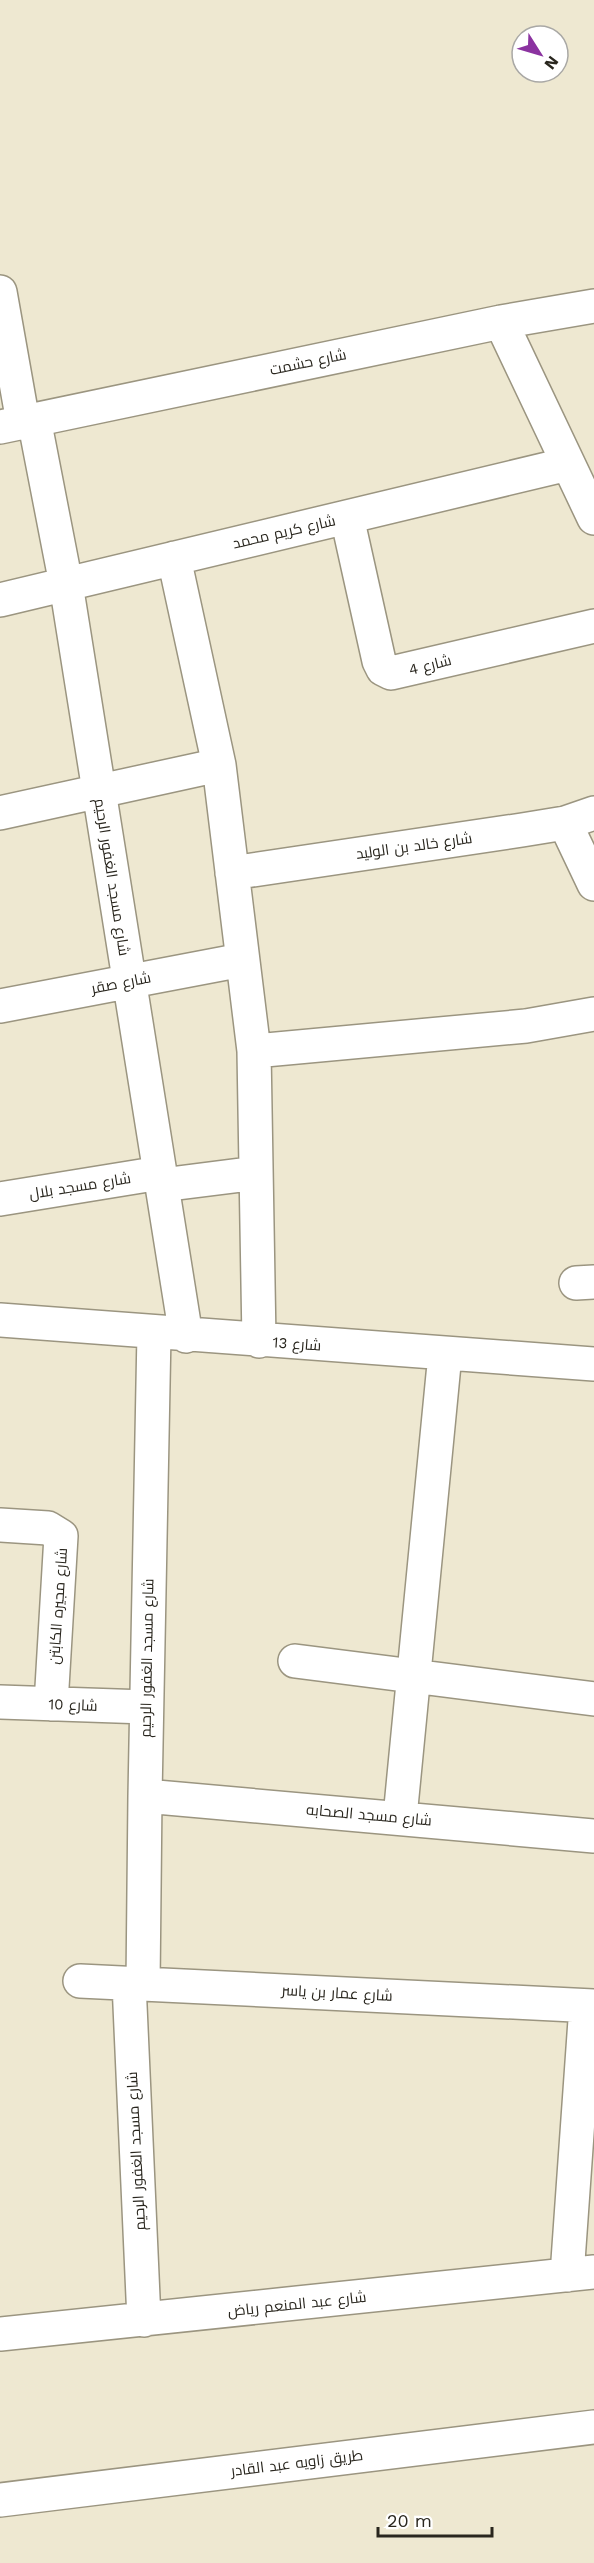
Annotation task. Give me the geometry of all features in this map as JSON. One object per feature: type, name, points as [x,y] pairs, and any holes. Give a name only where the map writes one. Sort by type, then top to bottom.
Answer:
[{"type":"street","name":"شارع مسجد الغفور الرحيم","points":[[0,292],[19,423],[66,584],[161,1179],[170,1334],[146,1707],[136,1983],[144,2320]]},
{"type":"street","name":"شارع حشمت","points":[[19,423],[501,322],[594,306]]},
{"type":"street","points":[[501,322],[594,518]]},
{"type":"street","name":"شارع كريم محمد","points":[[0,600],[568,464]]},
{"type":"street","name":"شارع 4","points":[[347,517],[379,662],[383,669],[391,673],[594,626]]},
{"type":"street","points":[[174,558],[219,765],[254,1051],[259,1341]]},
{"type":"street","points":[[0,813],[219,765]]},
{"type":"street","points":[[580,818],[594,884]]},
{"type":"street","name":"شارع خالد بن الوليد","points":[[232,873],[580,818]]},
{"type":"street","name":"شارع صقر","points":[[0,1006],[242,960]]},
{"type":"street","points":[[254,1051],[526,1026],[594,1014]]},
{"type":"street","name":"شارع مسجد بلال","points":[[0,1199],[161,1179],[256,1173]]},
{"type":"street","name":"شارع 13","points":[[0,1320],[259,1341],[594,1364]]},
{"type":"street","points":[[400,1817],[445,1354]]},
{"type":"street","name":"شارع مجيره الكابتن","points":[[0,1525],[48,1528],[61,1536],[51,1704]]},
{"type":"street","points":[[296,1661],[594,1699]]},
{"type":"street","name":"شارع 10","points":[[0,1702],[146,1707]]},
{"type":"street","name":"شارع مسجد الصحابه","points":[[144,1796],[594,1836]]},
{"type":"street","name":"شارع عمار بن ياسر","points":[[80,1981],[590,2006]]},
{"type":"street","points":[[580,2273],[590,2006]]},
{"type":"street","name":"شارع عبد المنعم رياض","points":[[0,2334],[580,2273]]},
{"type":"street","name":"طريق زاويه عبد القادر","points":[[0,2500],[594,2427]]}]
